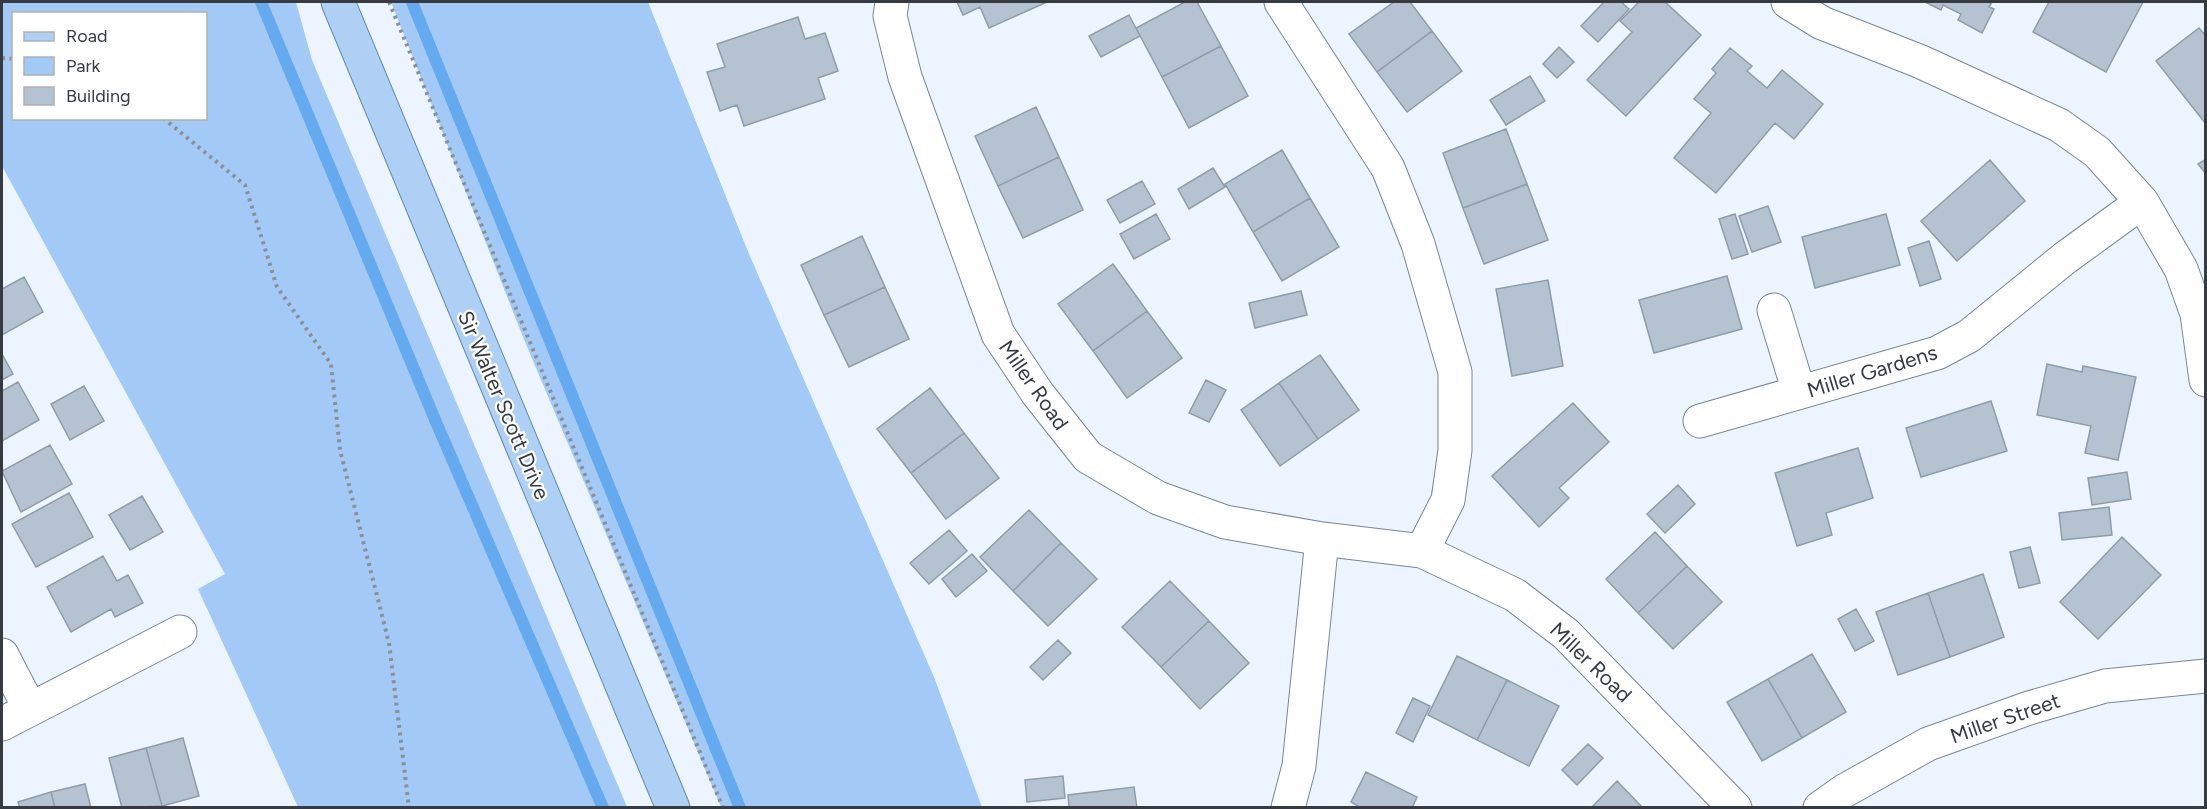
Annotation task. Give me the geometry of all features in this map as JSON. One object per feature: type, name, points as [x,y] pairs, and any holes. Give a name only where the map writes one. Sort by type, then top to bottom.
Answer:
[{"type":"main road","name":"Sir Walter Scott Drive","points":[[338,2],[673,807]]},
{"type":"street","name":"Miller Road","points":[[892,2],[891,16],[905,77],[998,334],[1038,394],[1088,458],[1158,498],[1225,522],[1322,539],[1422,551],[1515,595],[1566,634],[1735,807]]},
{"type":"street","points":[[1281,2],[1388,168],[1418,244],[1455,372],[1455,450],[1448,500],[1422,551]]},
{"type":"street","points":[[1788,2],[1822,24],[1919,61],[2059,125],[2097,152],[2142,202],[2181,268],[2201,312],[2205,380]]},
{"type":"street","name":"Miller Gardens","points":[[1700,421],[1937,353],[1969,336],[2065,258],[2142,202]]},
{"type":"street","points":[[1774,310],[1799,392]]},
{"type":"street","points":[[1288,807],[1299,766],[1322,539]]},
{"type":"street","points":[[2,724],[180,632]]},
{"type":"street","points":[[2,655],[30,709]]},
{"type":"street","name":"Miller Street","points":[[1820,807],[1928,744],[2029,708],[2105,686],[2205,676]]},
{"type":"path","points":[[389,2],[723,807]]},
{"type":"path","points":[[165,120],[245,185],[277,287],[331,364],[340,450],[389,643],[409,807]]},
{"type":"green space","points":[[2,2],[296,2],[312,60],[627,807],[298,807],[198,589],[225,574],[2,166]]},
{"type":"green space","points":[[391,2],[648,2],[749,254],[934,677],[982,807],[721,807],[523,337]]},
{"type":"building","points":[[957,2],[1047,2],[989,28],[980,7],[963,15]]},
{"type":"building","points":[[1185,2],[1197,2],[1221,46],[1162,77],[1136,28]]},
{"type":"building","points":[[1394,2],[1410,2],[1432,31],[1377,72],[1349,34]]},
{"type":"building","points":[[1604,2],[1621,2],[1629,9],[1598,42],[1581,26]]},
{"type":"building","points":[[1639,2],[1665,2],[1701,35],[1626,116],[1587,80],[1632,32],[1620,21]]},
{"type":"building","points":[[1925,2],[1992,2],[1989,7],[1994,9],[1982,33],[1958,20],[1961,14],[1943,5],[1941,10]]},
{"type":"building","points":[[2049,2],[2143,2],[2106,72],[2033,32]]},
{"type":"building","points":[[1129,15],[1140,36],[1101,57],[1089,36]]},
{"type":"building","points":[[798,17],[805,39],[825,33],[838,71],[818,78],[825,99],[744,126],[737,105],[720,111],[707,72],[725,67],[717,44]]},
{"type":"building","points":[[2199,28],[2206,36],[2206,124],[2156,61]]},
{"type":"building","points":[[1432,31],[1462,71],[1407,112],[1377,72]]},
{"type":"building","points":[[1221,46],[1248,96],[1189,128],[1162,77]]},
{"type":"building","points":[[1559,47],[1574,62],[1557,78],[1543,64]]},
{"type":"building","points":[[1730,48],[1752,66],[1747,71],[1767,88],[1782,70],[1823,104],[1794,139],[1775,123],[1716,193],[1674,158],[1711,113],[1694,99],[1716,73],[1712,69]]},
{"type":"building","points":[[1530,76],[1545,101],[1506,125],[1490,100]]},
{"type":"building","points":[[1036,107],[1059,157],[998,186],[975,136]]},
{"type":"building","points":[[1506,129],[1527,184],[1463,208],[1443,153]]},
{"type":"building","points":[[1282,150],[1310,198],[1253,232],[1225,184]]},
{"type":"building","points":[[1059,157],[1083,210],[1023,238],[998,186]]},
{"type":"building","points":[[2206,159],[2206,174],[2198,164]]},
{"type":"building","points":[[1990,160],[2025,201],[1957,261],[1921,221]]},
{"type":"building","points":[[1213,168],[1225,187],[1189,209],[1178,189]]},
{"type":"building","points":[[1142,181],[1155,204],[1120,223],[1107,200]]},
{"type":"building","points":[[1527,184],[1548,240],[1484,264],[1463,208]]},
{"type":"building","points":[[1310,198],[1339,247],[1282,281],[1253,232]]},
{"type":"building","points":[[1768,206],[1781,242],[1752,252],[1739,216]]},
{"type":"building","points":[[1156,214],[1170,239],[1134,259],[1120,234]]},
{"type":"building","points":[[1735,214],[1748,254],[1732,259],[1719,219]]},
{"type":"building","points":[[1886,214],[1900,265],[1815,288],[1802,237]]},
{"type":"building","points":[[862,236],[885,287],[824,315],[801,265]]},
{"type":"building","points":[[1929,241],[1941,279],[1920,286],[1908,248]]},
{"type":"building","points":[[1113,264],[1147,311],[1093,351],[1058,304]]},
{"type":"building","points":[[1727,276],[1742,329],[1654,353],[1639,300]]},
{"type":"building","points":[[24,277],[43,312],[2,335],[2,289]]},
{"type":"building","points":[[1548,280],[1563,366],[1512,376],[1496,289]]},
{"type":"building","points":[[885,287],[909,339],[849,367],[824,315]]},
{"type":"building","points":[[1301,291],[1307,315],[1255,328],[1249,303]]},
{"type":"building","points":[[1147,311],[1182,358],[1127,398],[1093,351]]},
{"type":"building","points":[[2,354],[13,374],[2,380]]},
{"type":"building","points":[[1320,355],[1359,410],[1318,439],[1279,383]]},
{"type":"building","points":[[2047,364],[2082,372],[2083,366],[2136,377],[2118,460],[2085,453],[2091,426],[2037,415]]},
{"type":"building","points":[[1206,380],[1226,390],[1209,422],[1189,413]]},
{"type":"building","points":[[18,382],[39,420],[2,441],[2,391]]},
{"type":"building","points":[[1279,383],[1318,439],[1280,466],[1241,410]]},
{"type":"building","points":[[84,386],[104,421],[70,440],[51,404]]},
{"type":"building","points":[[930,388],[964,433],[911,473],[877,429]]},
{"type":"building","points":[[1991,401],[2007,451],[1921,477],[1906,428]]},
{"type":"building","points":[[1573,403],[1609,442],[1559,488],[1569,498],[1539,527],[1492,476]]},
{"type":"building","points":[[964,433],[999,478],[946,519],[911,473]]},
{"type":"building","points":[[50,445],[72,484],[21,512],[2,471]]},
{"type":"building","points":[[1858,448],[1873,498],[1826,513],[1832,535],[1797,546],[1775,473]]},
{"type":"building","points":[[2127,472],[2131,499],[2092,505],[2088,478]]},
{"type":"building","points":[[1678,485],[1695,504],[1665,533],[1647,514]]},
{"type":"building","points":[[69,493],[93,537],[36,567],[12,524]]},
{"type":"building","points":[[142,496],[163,532],[130,550],[109,515]]},
{"type":"building","points":[[2109,507],[2112,535],[2062,540],[2059,513]]},
{"type":"building","points":[[1029,510],[1061,543],[1013,591],[980,557]]},
{"type":"building","points":[[949,530],[967,551],[929,584],[910,563]]},
{"type":"building","points":[[1655,532],[1687,566],[1638,613],[1606,579]]},
{"type":"building","points":[[2122,537],[2161,575],[2098,639],[2060,602]]},
{"type":"building","points":[[1061,543],[1097,579],[1048,626],[1013,591]]},
{"type":"building","points":[[2030,547],[2040,583],[2019,588],[2010,552]]},
{"type":"building","points":[[972,554],[987,571],[956,597],[942,579]]},
{"type":"building","points":[[103,556],[117,581],[128,575],[143,603],[115,617],[111,609],[71,632],[47,587]]},
{"type":"building","points":[[1687,566],[1722,602],[1673,649],[1638,613]]},
{"type":"building","points":[[1983,574],[2004,637],[1950,657],[1928,593]]},
{"type":"building","points":[[1170,581],[1209,621],[1161,667],[1122,627]]},
{"type":"building","points":[[1928,593],[1950,657],[1898,675],[1876,612]]},
{"type":"building","points":[[1856,609],[1874,641],[1855,651],[1838,619]]},
{"type":"building","points":[[1209,621],[1249,663],[1200,709],[1161,667]]},
{"type":"building","points":[[1058,640],[1071,653],[1043,680],[1030,667]]},
{"type":"building","points":[[1812,654],[1846,712],[1802,738],[1768,679]]},
{"type":"building","points":[[1457,656],[1507,680],[1477,740],[1428,715]]},
{"type":"building","points":[[1768,679],[1802,738],[1762,761],[1727,702]]},
{"type":"building","points":[[1507,680],[1559,706],[1529,766],[1477,740]]},
{"type":"building","points":[[1413,698],[1430,706],[1413,742],[1396,733]]},
{"type":"building","points":[[183,738],[199,796],[162,806],[146,748]]},
{"type":"building","points":[[1588,744],[1603,758],[1577,785],[1562,770]]},
{"type":"building","points":[[146,748],[162,806],[122,808],[109,758]]},
{"type":"building","points":[[1366,772],[1417,797],[1412,808],[1361,808],[1351,802]]},
{"type":"building","points":[[1063,776],[1065,798],[1027,802],[1025,780]]},
{"type":"building","points":[[1617,781],[1643,808],[1591,808]]},
{"type":"building","points":[[85,784],[91,808],[55,808],[51,792]]},
{"type":"building","points":[[1134,787],[1137,808],[1069,808],[1068,795]]},
{"type":"building","points":[[51,792],[55,808],[20,808],[18,802]]},
{"type":"waterway","points":[[261,2],[436,422],[603,808]]},
{"type":"waterway","points":[[412,2],[740,808]]}]
